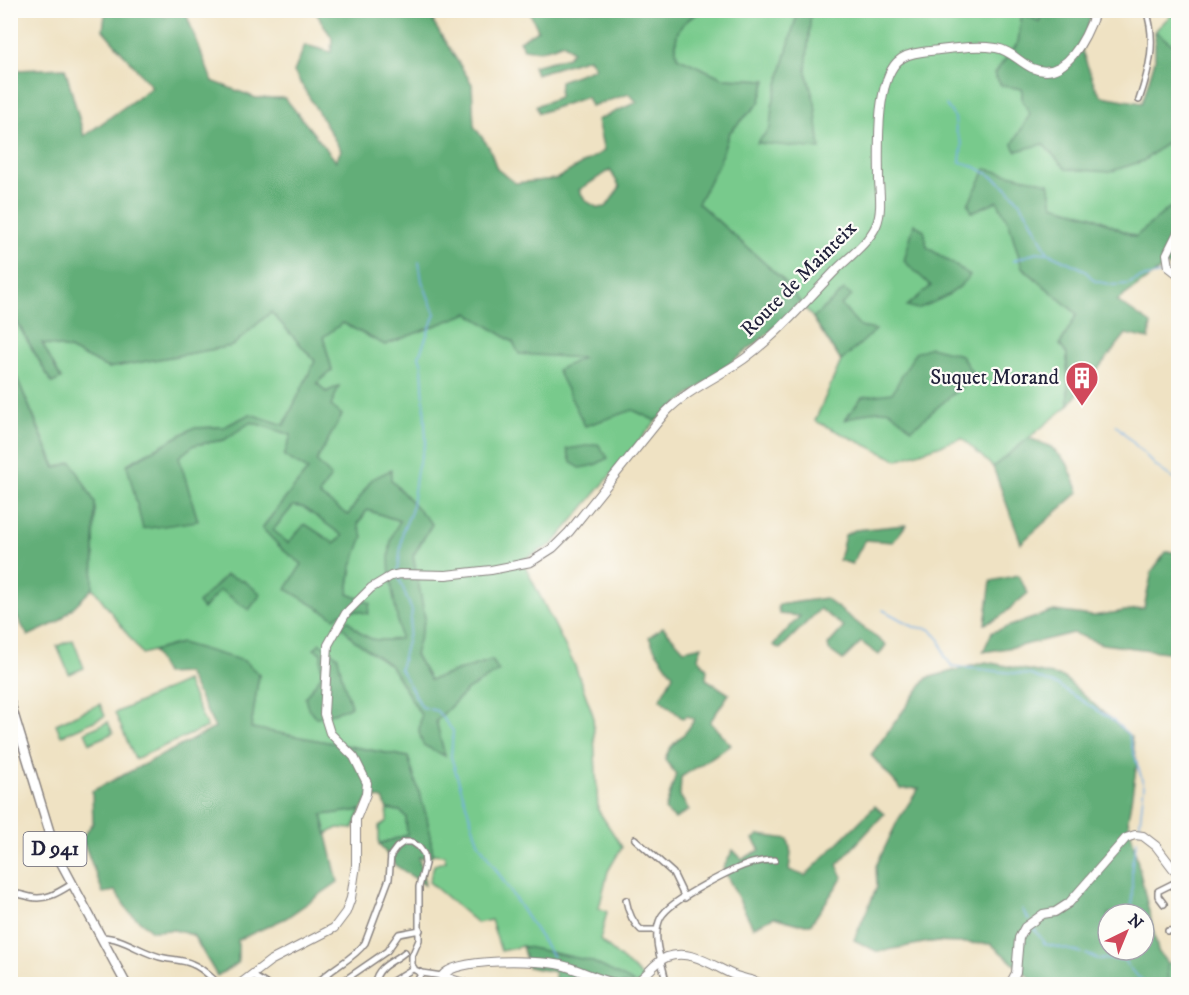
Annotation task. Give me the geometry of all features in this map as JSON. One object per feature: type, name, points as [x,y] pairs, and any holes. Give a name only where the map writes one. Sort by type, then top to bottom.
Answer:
[{"type":"main road","name":"Route de Mainteix","points":[[251,975],[270,961],[334,928],[346,912],[351,898],[354,884],[356,819],[366,794],[367,783],[354,757],[330,733],[324,714],[328,645],[346,613],[371,588],[391,576],[446,575],[491,570],[531,562],[553,548],[569,532],[678,400],[744,358],[767,340],[873,232],[880,215],[878,132],[881,109],[885,86],[898,61],[912,53],[922,51],[995,48],[1010,53],[1035,69],[1047,71],[1055,69],[1066,62],[1078,46],[1096,10]]},
{"type":"main road","points":[[1179,232],[1167,254],[1169,267],[1179,274]]},
{"type":"main road","name":"D 941","points":[[10,702],[56,853],[126,984]]},
{"type":"main road","points":[[1010,984],[1016,973],[1019,938],[1024,927],[1043,914],[1055,912],[1069,903],[1130,836],[1143,836],[1150,840],[1179,874]]},
{"type":"main road","points":[[442,976],[452,968],[468,963],[542,962],[565,966],[610,981],[630,984],[644,977],[660,961],[674,956],[691,956],[762,984]]},
{"type":"main road","points":[[240,984],[251,975]]},
{"type":"main road","points":[[442,976],[466,984]]},
{"type":"street","points":[[1139,100],[1147,78],[1152,46],[1146,10]]},
{"type":"street","points":[[635,839],[673,873],[684,898]]},
{"type":"street","points":[[316,984],[325,974],[359,951],[365,943],[389,879],[391,855],[404,842],[412,842],[419,847],[425,864],[419,887],[420,930],[419,940],[412,956],[414,968],[422,973],[442,976]]},
{"type":"street","points":[[666,984],[660,961],[657,930],[663,914],[684,898],[718,878],[751,863],[775,860]]},
{"type":"street","points":[[1164,904],[1158,896],[1158,891],[1179,881]]},
{"type":"street","points":[[10,894],[21,893],[44,898],[72,884]]},
{"type":"street","points":[[626,900],[627,908],[637,927],[641,930],[657,930]]},
{"type":"street","points":[[339,984],[387,951],[399,934],[420,930]]},
{"type":"street","points":[[1168,931],[1179,930]]},
{"type":"street","points":[[101,937],[119,939],[129,946],[152,955],[189,962],[200,967],[219,984]]},
{"type":"street","points":[[394,942],[412,956]]},
{"type":"street","points":[[378,984],[375,982],[377,973],[387,963],[394,961],[405,952]]},
{"type":"street","points":[[392,983],[414,968]]},
{"type":"street","points":[[415,984],[422,973]]},
{"type":"street","points":[[251,975],[266,984]]},
{"type":"green space","points":[[161,10],[164,17],[176,11],[185,11],[212,81],[256,98],[285,98],[336,161],[341,150],[294,72],[305,45],[331,52],[332,38],[315,11],[432,11],[434,24],[472,84],[474,126],[489,147],[497,169],[515,183],[556,179],[604,151],[597,120],[637,102],[629,94],[591,106],[587,97],[539,113],[536,106],[559,97],[560,81],[595,68],[589,58],[536,74],[533,66],[568,57],[572,51],[563,43],[544,49],[524,49],[519,41],[538,30],[530,13],[537,10],[701,11],[687,20],[679,29],[676,41],[677,57],[723,78],[766,80],[759,103],[729,133],[719,163],[698,203],[781,278],[800,302],[768,334],[656,421],[633,410],[585,426],[557,370],[582,358],[519,354],[513,342],[468,313],[385,345],[343,323],[323,337],[332,370],[317,383],[326,392],[339,386],[331,406],[342,415],[316,461],[331,476],[319,495],[348,515],[372,479],[391,470],[391,480],[432,524],[413,556],[425,618],[415,655],[430,680],[492,660],[499,671],[467,690],[436,721],[445,756],[423,745],[419,732],[421,715],[391,666],[354,640],[341,625],[348,620],[365,636],[377,640],[400,639],[389,559],[393,534],[400,521],[367,510],[358,524],[363,536],[351,569],[348,594],[370,603],[368,614],[350,611],[335,618],[286,589],[302,564],[283,550],[262,528],[308,470],[284,456],[291,435],[251,422],[224,440],[194,445],[179,457],[198,521],[143,529],[127,465],[193,428],[224,427],[250,414],[284,425],[315,361],[271,312],[232,346],[108,368],[69,349],[42,343],[61,379],[52,383],[11,311],[10,38],[15,48],[17,70],[65,68],[84,136],[152,87],[103,30],[105,15],[113,11]],"holes":[[[610,170],[620,187],[606,207],[598,208],[586,201],[579,190]],[[293,506],[303,507],[343,536],[334,543],[305,524],[288,543],[273,530]]]},
{"type":"green space","points":[[701,11],[1040,11],[1040,22],[1022,14],[1018,43],[994,74],[1001,85],[1022,89],[1022,99],[1030,114],[1013,144],[1043,144],[1066,169],[1143,161],[1178,134],[1178,207],[1169,208],[1136,237],[1092,216],[1053,205],[1049,183],[968,203],[972,212],[997,200],[1009,223],[1022,267],[1077,314],[1060,344],[1067,354],[1068,406],[993,467],[962,438],[897,460],[815,421],[841,361],[813,318],[781,278],[698,203],[719,163],[729,133],[759,103],[766,80],[723,78],[677,57],[676,41],[679,29],[687,20]]},
{"type":"green space","points":[[801,11],[811,11],[806,71],[815,103],[820,149],[757,143],[770,128],[772,106],[797,14]]},
{"type":"green space","points":[[1040,11],[1092,11],[1082,51],[1095,86],[1102,96],[1142,103],[1155,60],[1155,31],[1178,49],[1178,134],[1143,161],[1109,172],[1066,169],[1043,144],[1016,151],[1013,144],[1030,114],[1022,99],[1022,89],[1001,85],[994,74],[1018,43],[1022,13],[1040,22]]},
{"type":"green space","points":[[1175,11],[1178,11],[1178,49],[1155,31]]},
{"type":"green space","points":[[986,169],[1049,183],[1053,205],[1092,216],[1135,237],[1169,208],[1178,207],[1178,273],[1167,265],[1117,301],[1151,324],[1149,339],[1126,334],[1068,406],[1067,354],[1060,345],[1077,314],[1022,267],[1009,223],[997,201],[972,212],[968,204]]},
{"type":"green space","points":[[914,224],[924,230],[927,247],[970,275],[953,292],[917,309],[907,306],[931,286],[904,261]]},
{"type":"green space","points":[[844,290],[852,296],[841,305],[861,327],[876,330],[841,361],[813,318]]},
{"type":"green space","points":[[10,311],[52,383],[61,378],[41,343],[69,349],[108,368],[232,346],[271,312],[315,361],[284,425],[250,414],[224,427],[193,428],[127,464],[179,457],[194,445],[224,440],[251,422],[291,435],[308,470],[262,528],[283,550],[302,564],[340,613],[355,610],[370,603],[348,594],[358,524],[367,510],[400,521],[394,535],[390,564],[400,640],[383,641],[365,637],[348,620],[354,640],[391,666],[421,715],[419,732],[445,756],[436,721],[467,690],[498,671],[492,660],[430,680],[415,654],[425,618],[413,556],[432,524],[391,480],[372,479],[348,516],[319,495],[316,462],[342,415],[331,406],[338,387],[326,392],[317,383],[332,370],[323,337],[343,323],[385,345],[468,313],[513,342],[583,358],[633,410],[656,421],[553,544],[522,560],[575,666],[593,715],[598,810],[622,847],[608,871],[599,908],[607,912],[600,940],[646,980],[640,984],[634,984],[522,946],[501,951],[491,920],[477,923],[429,882],[434,865],[446,861],[444,855],[433,854],[427,818],[408,757],[251,728],[259,674],[181,643],[142,654],[93,588],[95,503],[72,463],[56,468],[11,364]]},
{"type":"green space","points":[[930,347],[961,355],[974,376],[912,429],[889,410],[869,412],[845,420],[862,397],[892,393],[915,353]]},
{"type":"green space","points":[[11,364],[55,468],[72,462],[95,503],[93,588],[58,622],[28,636],[11,606]]},
{"type":"green space","points":[[1029,438],[1051,447],[1067,463],[1079,492],[1021,543],[993,467]]},
{"type":"green space","points":[[598,444],[608,458],[595,465],[580,468],[571,462],[567,449]]},
{"type":"green space","points":[[293,506],[303,507],[343,536],[334,543],[288,543],[273,530]]},
{"type":"green space","points":[[906,525],[893,542],[865,540],[852,564],[839,560],[845,535],[855,530]]},
{"type":"green space","points":[[1166,552],[1178,552],[1178,658],[1174,653],[1102,644],[1073,633],[983,652],[992,632],[1054,611],[1093,616],[1144,608],[1152,571]]},
{"type":"green space","points":[[226,575],[244,581],[261,594],[249,610],[220,590],[203,609],[198,603]]},
{"type":"green space","points":[[1018,575],[1028,593],[1000,617],[985,624],[991,581]]},
{"type":"green space","points":[[825,598],[886,645],[879,655],[861,642],[843,660],[829,650],[828,645],[844,627],[820,609],[780,649],[773,645],[800,616],[779,614],[778,605]]},
{"type":"green space","points":[[663,627],[684,650],[702,646],[698,657],[707,669],[706,679],[729,694],[710,722],[731,745],[681,777],[680,796],[689,810],[675,819],[665,810],[676,774],[665,760],[670,748],[687,731],[694,719],[688,716],[682,718],[660,699],[673,675],[649,637]]},
{"type":"green space","points":[[73,640],[84,668],[69,674],[57,646]]},
{"type":"green space","points":[[181,643],[244,661],[259,674],[251,728],[408,757],[427,818],[433,854],[429,859],[419,857],[425,885],[395,865],[379,844],[407,835],[406,817],[400,811],[387,809],[383,799],[370,797],[361,810],[322,815],[338,882],[286,918],[238,940],[238,963],[217,976],[193,935],[174,930],[152,931],[129,912],[115,891],[103,893],[82,838],[93,823],[92,791],[215,728],[187,673],[165,674],[153,651]]},
{"type":"green space","points":[[320,643],[338,657],[351,706],[316,718],[307,706],[305,697],[321,676],[321,653],[314,649]]},
{"type":"green space","points":[[986,662],[1063,677],[1131,737],[1137,763],[1128,820],[1147,902],[1096,902],[1096,962],[1156,962],[1156,942],[1158,951],[1167,963],[1168,984],[1037,984],[991,944],[929,942],[878,952],[854,940],[877,887],[876,866],[898,820],[919,788],[901,789],[871,755],[927,678]]},
{"type":"green space","points":[[186,681],[207,727],[135,759],[115,713]]},
{"type":"green space","points":[[100,704],[105,716],[61,736],[56,724]]},
{"type":"green space","points":[[108,722],[113,733],[90,743],[85,732]]},
{"type":"green space","points":[[875,806],[884,814],[837,865],[843,877],[811,924],[799,924],[774,917],[753,927],[723,868],[733,850],[742,859],[760,850],[753,839],[759,835],[788,839],[791,853],[789,870],[805,876]]},
{"type":"green space","points":[[387,809],[400,811],[406,817],[407,835],[379,844],[379,826],[387,821]]},
{"type":"green space","points":[[361,810],[353,829],[337,828],[327,834],[322,815]]},
{"type":"green space","points":[[522,946],[591,961],[634,984],[555,984],[555,972],[528,967]]},
{"type":"green space","points":[[1167,963],[1178,965],[1178,984],[1168,984]]},
{"type":"waterway","points":[[946,105],[955,118],[956,131],[962,144],[960,162],[972,165],[986,173],[1011,192],[1025,210],[1048,253],[1083,269],[1095,281],[1113,285],[1128,284],[1140,278],[1167,271]]},
{"type":"waterway","points":[[1013,261],[1036,252],[1047,253]]},
{"type":"waterway","points":[[398,570],[403,530],[411,512],[417,470],[426,441],[422,365],[419,356],[435,314],[422,281],[419,262]]},
{"type":"waterway","points":[[1116,425],[1157,467],[1178,482]]},
{"type":"waterway","points":[[399,578],[412,611],[400,669],[422,707],[437,711],[453,731],[451,757],[478,842],[553,957]]},
{"type":"waterway","points":[[883,610],[914,627],[930,629],[940,640],[945,657],[952,666],[1030,675],[1059,686],[1115,722],[1128,734],[1144,786],[1139,831]]},
{"type":"waterway","points":[[1132,902],[1132,863],[1137,841]]},
{"type":"waterway","points":[[1022,909],[1029,920]]},
{"type":"waterway","points":[[1033,927],[1045,944],[1082,953]]},
{"type":"waterway","points":[[1086,954],[1096,958]]},
{"type":"waterway","points":[[1126,962],[1131,970],[1148,984]]},
{"type":"place","name":"Suquet Morand","points":[[1082,407]]}]
